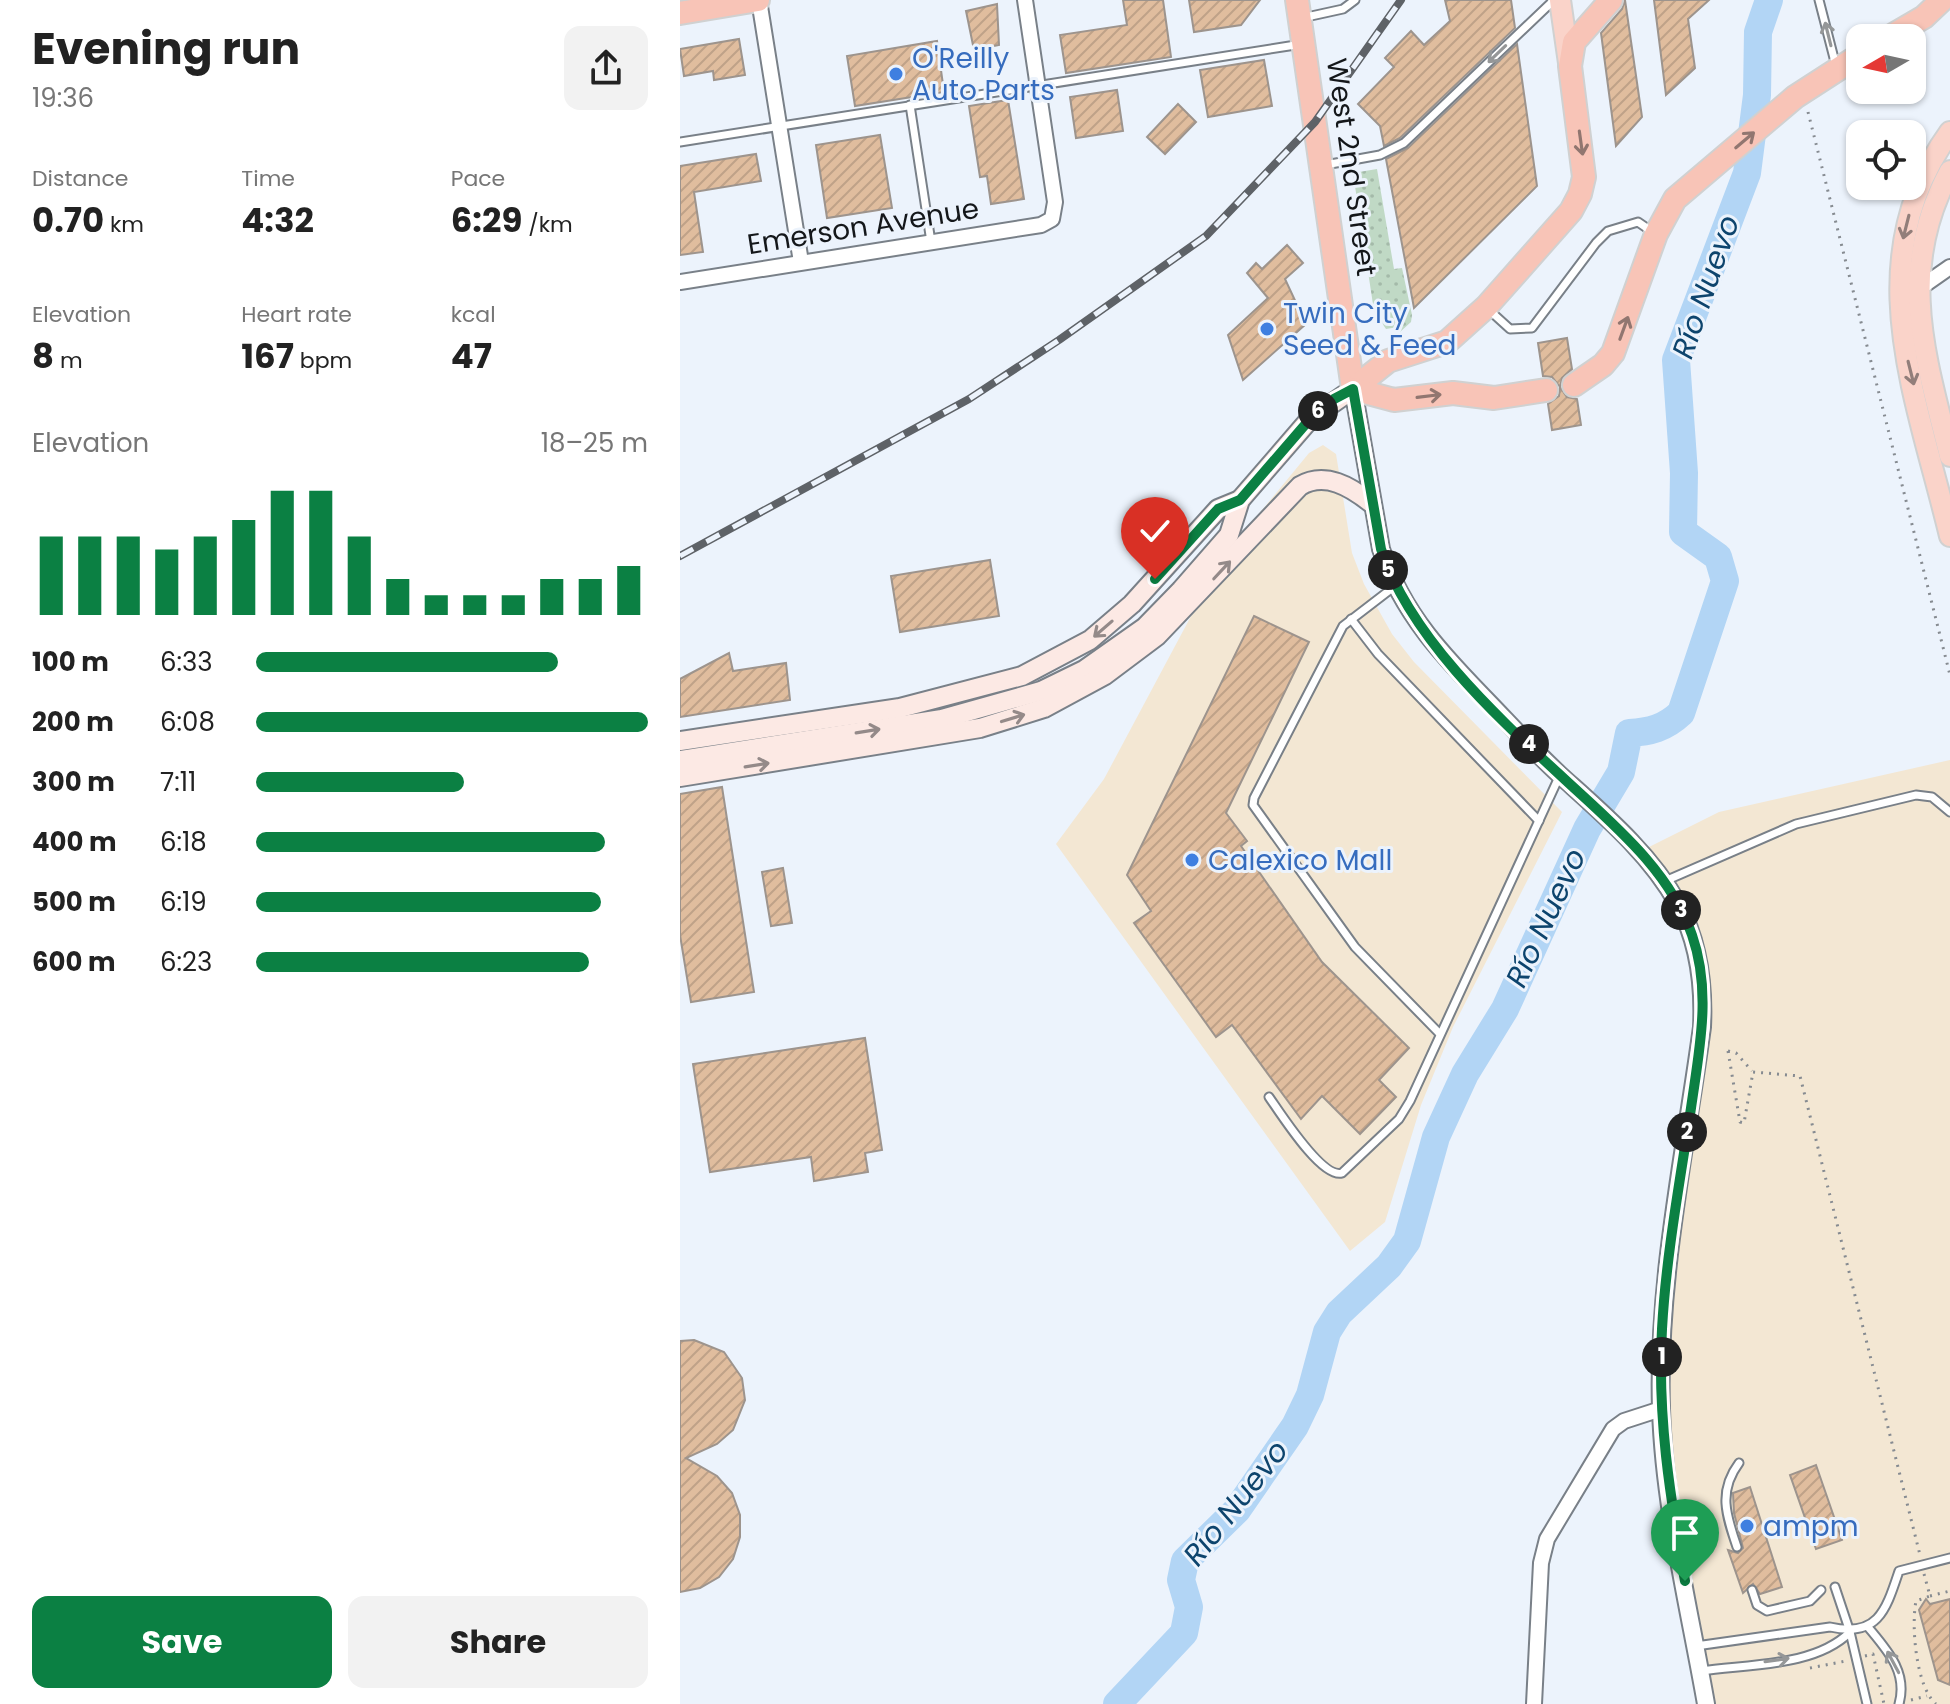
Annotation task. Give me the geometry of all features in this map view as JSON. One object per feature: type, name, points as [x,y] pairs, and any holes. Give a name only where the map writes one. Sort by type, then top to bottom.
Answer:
[{"type":"highway","points":[[680,13],[759,0]]},
{"type":"highway","points":[[1353,389],[1388,361],[1447,342],[1486,307],[1571,211],[1580,194],[1584,162],[1570,66],[1574,42],[1611,0]]},
{"type":"highway","points":[[1912,24],[1942,0]]},
{"type":"highway","name":"West 2nd Street","points":[[1299,9],[1353,389]]},
{"type":"highway","points":[[1574,385],[1603,365],[1613,353],[1656,234],[1675,199],[1802,104],[1830,72],[1846,63]]},
{"type":"highway","points":[[1353,389],[1394,400],[1453,393],[1494,398],[1546,390]]},
{"type":"main road","points":[[1557,0],[1570,66]]},
{"type":"main road","points":[[1950,132],[1931,159],[1904,228],[1898,297],[1902,338],[1950,536]]},
{"type":"main road","points":[[1950,171],[1923,239],[1917,290],[1921,342],[1950,456]]},
{"type":"main road","points":[[680,760],[942,719],[1041,691],[1084,670],[1145,627],[1229,535],[1240,500],[1310,419],[1334,399],[1353,389]]},
{"type":"main road","points":[[680,777],[980,728],[1044,708],[1105,675],[1157,636],[1300,486],[1317,480],[1331,481],[1358,493],[1371,503]]},
{"type":"main road","points":[[680,741],[900,708],[1022,676],[1090,640],[1132,604],[1218,509],[1240,500]]},
{"type":"street","points":[[759,0],[801,262]]},
{"type":"street","points":[[1025,0],[1038,85]]},
{"type":"street","name":"Emerson Avenue","points":[[680,282],[1041,225],[1052,219],[1055,202],[1038,85]]},
{"type":"street","points":[[1917,290],[1950,267]]},
{"type":"street","name":"West 2nd Street","points":[[1353,389],[1381,549],[1395,586],[1423,632],[1560,775],[1625,836],[1664,882],[1692,936],[1704,996],[1665,1292],[1661,1409],[1674,1517],[1706,1704]]},
{"type":"street","points":[[1534,1704],[1541,1563],[1553,1526],[1613,1429],[1624,1421],[1661,1409]]},
{"type":"lane","points":[[1299,9],[1343,9],[1355,0]]},
{"type":"lane","points":[[1322,166],[1380,155],[1404,143],[1557,0]]},
{"type":"lane","points":[[1819,0],[1830,72]]},
{"type":"lane","points":[[680,142],[1304,44]]},
{"type":"lane","points":[[910,105],[931,242]]},
{"type":"lane","points":[[1486,307],[1510,329],[1532,328],[1608,231],[1638,222],[1656,234]]},
{"type":"lane","points":[[1395,586],[1351,619],[1335,640],[1253,805],[1355,947],[1439,1033]]},
{"type":"lane","points":[[1351,619],[1378,654],[1539,821]]},
{"type":"lane","points":[[1269,1097],[1328,1172],[1342,1173],[1399,1119],[1560,775]]},
{"type":"lane","points":[[1664,882],[1796,824],[1916,795],[1932,797],[1950,812]]},
{"type":"lane","points":[[1737,1547],[1724,1500],[1727,1478],[1739,1463]]},
{"type":"lane","points":[[1700,1671],[1802,1657],[1835,1647],[1850,1632],[1868,1627],[1888,1604],[1899,1571],[1950,1558]]},
{"type":"lane","points":[[1835,1587],[1850,1632],[1867,1704]]},
{"type":"lane","points":[[1752,1590],[1757,1605],[1767,1611],[1810,1601],[1821,1590]]},
{"type":"lane","points":[[1696,1646],[1830,1627],[1850,1632]]},
{"type":"lane","points":[[1868,1627],[1896,1665],[1902,1685],[1899,1704]]},
{"type":"path","points":[[1802,104],[1950,675]]},
{"type":"path","points":[[1753,1072],[1744,1123],[1740,1122],[1728,1051],[1736,1053],[1739,1061],[1753,1072],[1800,1076],[1930,1596]]},
{"type":"path","points":[[1936,1704],[1927,1696],[1911,1624],[1916,1601],[1950,1591]]},
{"type":"path","points":[[1797,1670],[1873,1654],[1884,1704]]},
{"type":"shaded area","name":"Calexico Mall","points":[[1323,445],[1336,454],[1352,553],[1364,584],[1392,634],[1414,662],[1562,812],[1453,1027],[1421,1105],[1385,1222],[1350,1251],[1056,844],[1104,779],[1221,560],[1309,453]]},
{"type":"shaded area","points":[[1950,760],[1950,1704],[1706,1704],[1674,1517],[1662,1330],[1702,1027],[1692,936],[1639,852],[1719,812]]},
{"type":"green space","points":[[1377,169],[1394,269],[1402,268],[1412,315],[1411,322],[1400,332],[1398,327],[1386,329],[1374,311],[1353,173]]},
{"type":"building","points":[[1123,0],[1163,0],[1171,57],[1066,73],[1060,35],[1127,25]]},
{"type":"building","points":[[1189,0],[1260,0],[1241,25],[1194,32]]},
{"type":"building","points":[[1445,0],[1511,0],[1515,28],[1400,138],[1384,146],[1380,126],[1358,104],[1394,67],[1385,58],[1411,31],[1424,45],[1450,21]]},
{"type":"building","points":[[1625,0],[1642,117],[1616,146],[1601,33],[1622,9]]},
{"type":"building","points":[[1654,0],[1709,0],[1688,19],[1695,68],[1666,95]]},
{"type":"building","points":[[997,4],[999,45],[974,50],[966,11]]},
{"type":"building","points":[[739,39],[745,75],[714,80],[713,71],[684,76],[680,49]]},
{"type":"building","name":"O'Reilly Auto Parts","points":[[937,41],[944,92],[855,106],[847,56]]},
{"type":"building","points":[[1517,44],[1537,186],[1414,308],[1386,159],[1408,148]]},
{"type":"building","points":[[1264,60],[1272,106],[1208,117],[1200,70]]},
{"type":"building","points":[[1117,90],[1123,131],[1076,138],[1070,97]]},
{"type":"building","points":[[1008,100],[1024,199],[991,204],[987,176],[980,177],[969,106]]},
{"type":"building","points":[[1178,104],[1196,122],[1165,154],[1147,137]]},
{"type":"building","points":[[880,135],[892,208],[827,218],[816,145]]},
{"type":"building","points":[[756,154],[761,181],[694,192],[703,252],[680,255],[680,166]]},
{"type":"building","name":"Twin City Seed & Feed","points":[[1287,245],[1303,263],[1285,279],[1306,324],[1243,380],[1228,335],[1268,298],[1247,273],[1256,263],[1262,269]]},
{"type":"building","points":[[1567,338],[1572,369],[1562,378],[1560,387],[1552,377],[1543,376],[1538,343]]},
{"type":"building","points":[[1560,387],[1567,397],[1577,399],[1581,425],[1552,430],[1548,404],[1559,396]]},
{"type":"building","points":[[990,560],[999,616],[900,632],[891,576]]},
{"type":"building","name":"Calexico Mall","points":[[1254,616],[1309,642],[1226,813],[1247,841],[1241,846],[1322,962],[1409,1048],[1379,1080],[1396,1097],[1360,1134],[1322,1096],[1301,1119],[1232,1025],[1216,1037],[1134,923],[1151,911],[1127,875]]},
{"type":"building","points":[[729,653],[733,671],[786,663],[790,700],[680,717],[680,679]]},
{"type":"building","points":[[722,787],[754,992],[691,1002],[680,935],[680,794]]},
{"type":"building","points":[[783,868],[792,923],[771,926],[762,872]]},
{"type":"building","points":[[865,1038],[882,1150],[865,1153],[868,1172],[814,1181],[811,1157],[710,1172],[693,1064]]},
{"type":"building","points":[[694,1340],[724,1352],[742,1378],[745,1400],[733,1430],[717,1444],[686,1458],[717,1476],[732,1493],[740,1515],[740,1537],[733,1559],[719,1577],[700,1588],[680,1592],[680,1341]]},
{"type":"building","points":[[1816,1465],[1842,1540],[1816,1549],[1790,1475]]},
{"type":"building","name":"ampm","points":[[1750,1487],[1782,1587],[1760,1594],[1753,1584],[1743,1593],[1728,1550],[1738,1553],[1743,1548],[1734,1513],[1733,1493]]},
{"type":"building","points":[[1926,1599],[1930,1604],[1950,1599],[1950,1685],[1938,1680],[1919,1610]]},
{"type":"waterway","name":"Río Nuevo","points":[[1117,1704],[1184,1633],[1189,1607],[1181,1580],[1185,1561],[1237,1510],[1295,1426],[1310,1395],[1327,1332],[1339,1313],[1389,1266],[1407,1241],[1436,1137],[1465,1074],[1505,1009],[1587,829],[1621,772],[1629,733],[1657,728],[1681,713],[1725,581],[1718,557],[1683,532],[1684,473],[1676,360],[1747,173],[1757,95],[1758,32],[1769,0]]},
{"type":"railway","points":[[680,556],[969,399],[1206,236],[1315,122],[1401,0]]},
{"type":"place","name":"O'Reilly Auto Parts","points":[[896,74]]},
{"type":"place","name":"Twin City Seed & Feed","points":[[1267,329]]},
{"type":"place","name":"Calexico Mall","points":[[1192,860]]},
{"type":"place","name":"ampm","points":[[1747,1526]]},
{"type":"route","points":[[1155,579],[1218,509],[1240,500],[1310,419],[1334,399],[1353,389],[1381,549],[1389,574],[1411,614],[1423,632],[1549,765],[1625,836],[1664,882],[1678,904],[1692,936],[1704,996],[1662,1330],[1664,1453],[1685,1581]]}]
